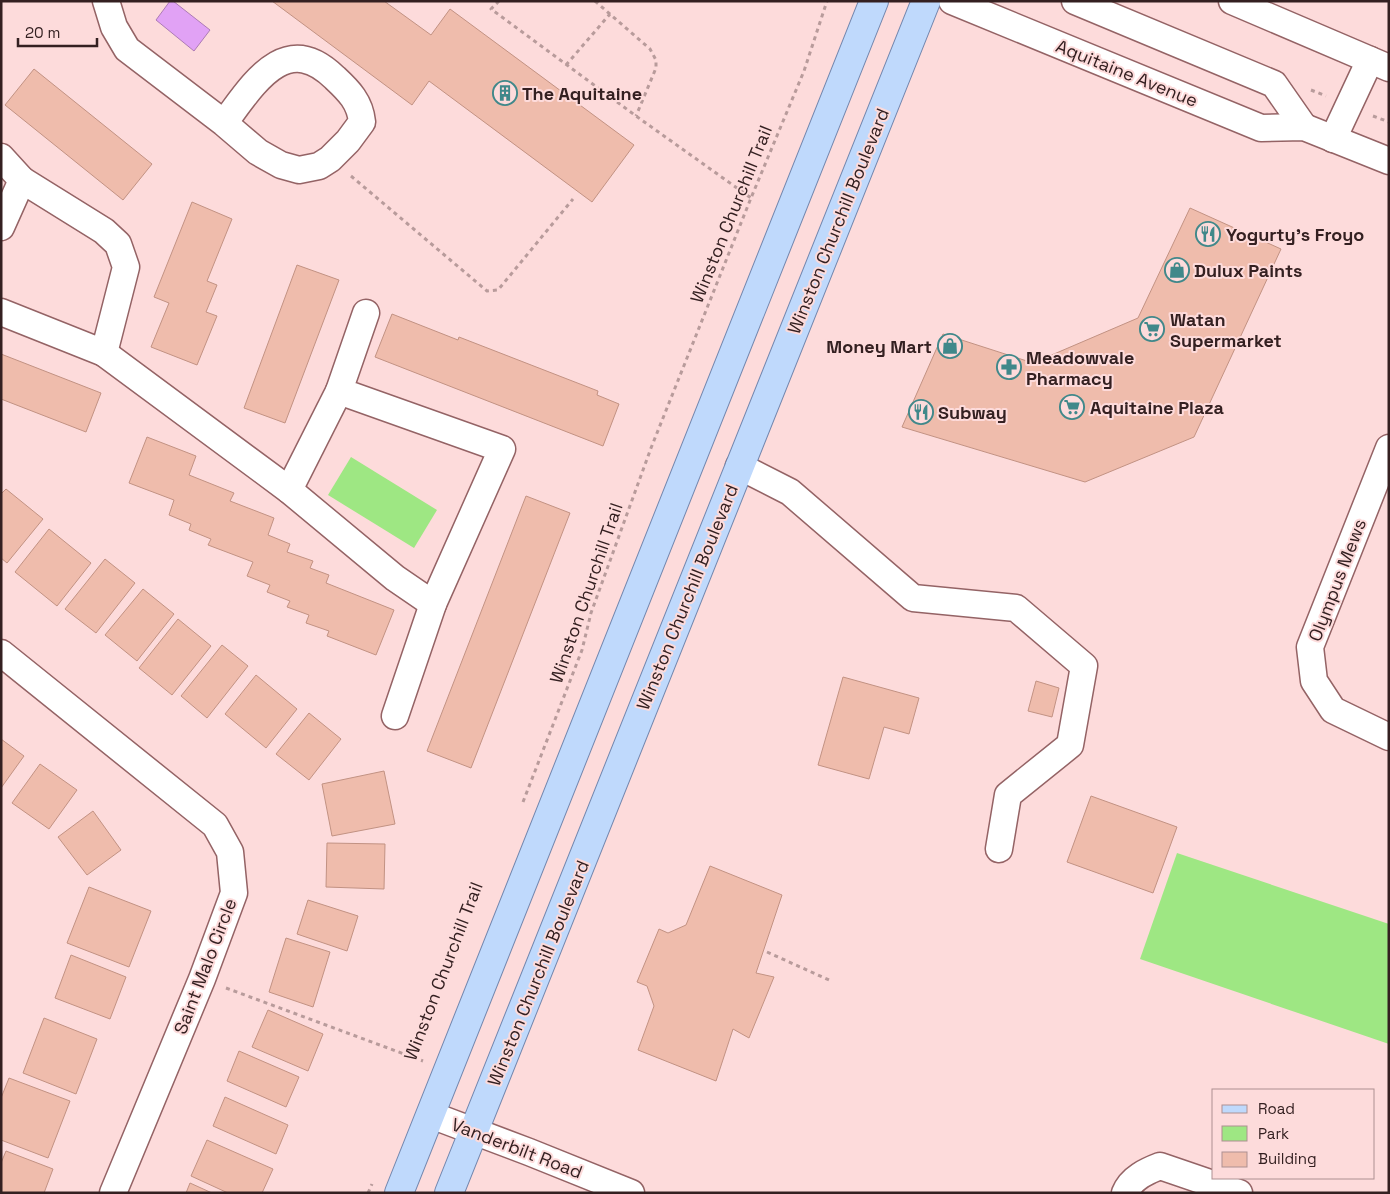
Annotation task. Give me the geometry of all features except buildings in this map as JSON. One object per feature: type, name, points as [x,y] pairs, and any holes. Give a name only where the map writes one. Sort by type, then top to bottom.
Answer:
[{"type":"main road","points":[[399,1193],[874,1]]},
{"type":"main road","name":"Winston Churchill Boulevard","points":[[449,1193],[926,1]]},
{"type":"street","points":[[106,1],[114,27],[127,49],[258,152],[281,165],[299,170],[319,166],[330,159],[348,141],[362,122],[360,109],[350,91],[323,66],[308,60],[295,58],[279,63],[261,76],[224,124]]},
{"type":"street","name":"Aquitaine Avenue","points":[[952,1],[1261,128],[1304,127],[1389,161]]},
{"type":"street","points":[[1075,1],[1274,84],[1304,127]]},
{"type":"street","points":[[1232,1],[1379,64],[1333,139]]},
{"type":"street","points":[[1,157],[22,180],[104,231],[118,244],[126,267],[104,353]]},
{"type":"street","points":[[1,227],[22,180]]},
{"type":"street","points":[[1,312],[104,353],[289,490],[395,578],[433,604]]},
{"type":"street","points":[[289,490],[339,392],[366,313]]},
{"type":"street","points":[[339,392],[502,449],[433,604],[395,716]]},
{"type":"street","name":"Olympus Mews","points":[[1389,448],[1310,647],[1314,681],[1333,710],[1389,737]]},
{"type":"street","points":[[740,466],[790,492],[913,598],[1016,608],[1084,666],[1070,745],[1008,795],[999,849]]},
{"type":"street","name":"Saint Malo Circle","points":[[1,653],[215,825],[230,852],[234,893],[202,979],[113,1193]]},
{"type":"street","name":"Vanderbilt Road","points":[[431,1115],[631,1193]]},
{"type":"street","points":[[1125,1193],[1127,1188],[1142,1173],[1160,1166],[1239,1193]]},
{"type":"path","points":[[499,1],[491,9],[751,198]]},
{"type":"path","points":[[595,1],[650,49],[656,60],[656,68],[636,116]]},
{"type":"path","name":"Winston Churchill Trail","points":[[522,806],[582,650],[591,613],[651,448],[804,71],[827,1]]},
{"type":"path","points":[[566,65],[610,14]]},
{"type":"path","points":[[330,159],[488,291],[498,290],[573,199]]},
{"type":"path","points":[[768,952],[829,980]]},
{"type":"path","points":[[202,979],[423,1061]]},
{"type":"path","name":"Winston Churchill Trail","points":[[419,1070],[426,1052]]},
{"type":"path","points":[[368,1193],[376,1175]]},
{"type":"green space","points":[[351,457],[437,510],[414,548],[328,495]]},
{"type":"green space","points":[[1177,853],[1389,924],[1389,1044],[1140,959]]},
{"type":"shaded area","points":[[170,1],[173,1],[210,30],[194,51],[156,20]]},
{"type":"place","name":"The Aquitaine","points":[[505,93]]},
{"type":"place","name":"Yogurty's Froyo","points":[[1208,234]]},
{"type":"place","name":"Dulux Paints","points":[[1177,270]]},
{"type":"place","name":"Watan Supermarket","points":[[1152,329]]},
{"type":"place","name":"Money Mart","points":[[950,346]]},
{"type":"place","name":"Meadowvale Pharmacy","points":[[1009,367]]},
{"type":"place","name":"Aquitaine Plaza","points":[[1072,407]]},
{"type":"place","name":"Subway","points":[[921,412]]}]
